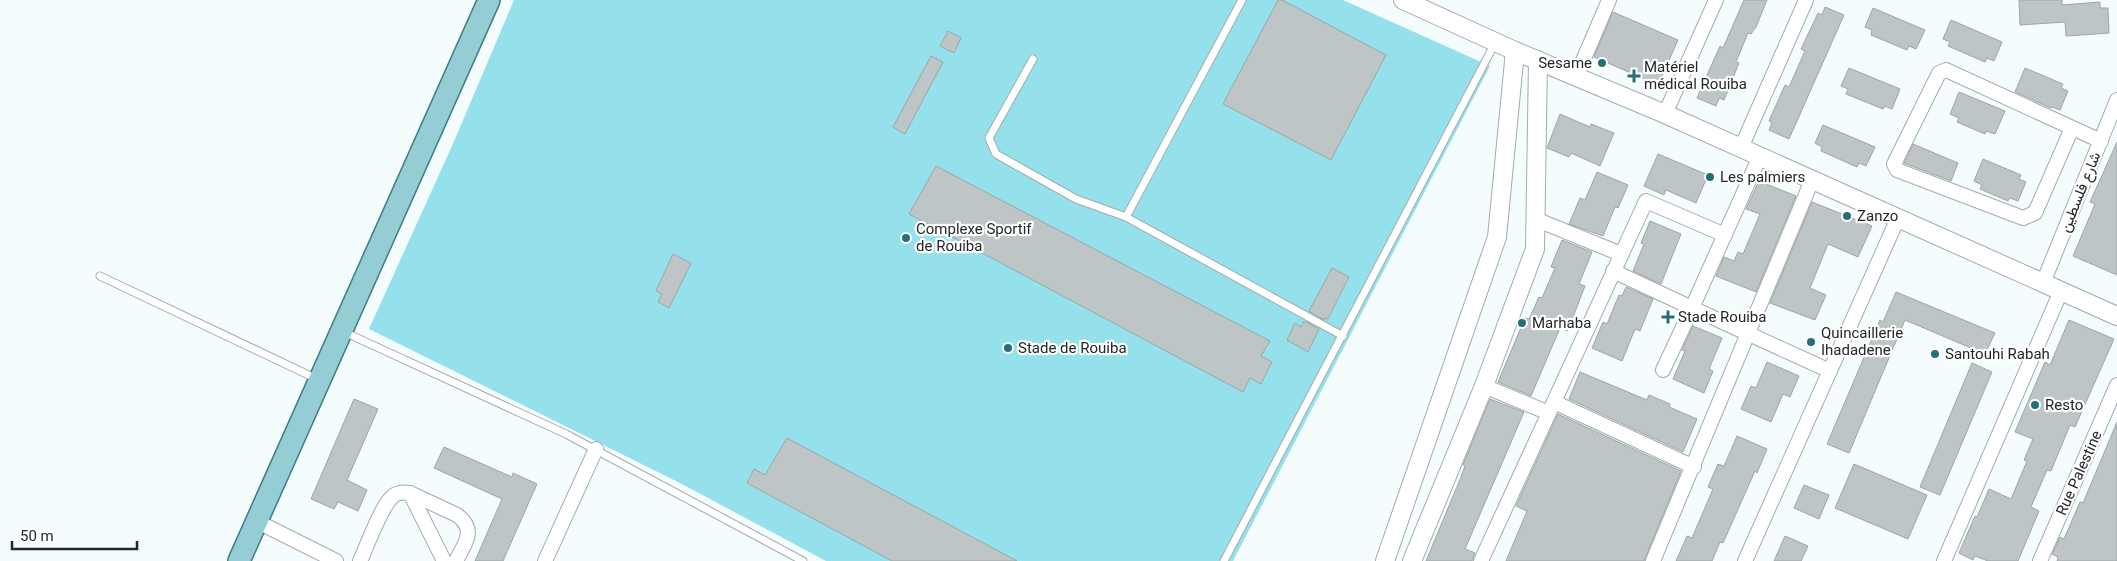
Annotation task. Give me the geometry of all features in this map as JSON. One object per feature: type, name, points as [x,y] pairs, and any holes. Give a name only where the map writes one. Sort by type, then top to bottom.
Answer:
[{"type":"main road","points":[[239,561],[489,0]]},
{"type":"street","points":[[1403,0],[1496,43],[1760,156],[2117,316]]},
{"type":"street","points":[[1576,77],[1609,0]]},
{"type":"street","points":[[1665,114],[1716,0]]},
{"type":"street","points":[[1741,148],[1806,0]]},
{"type":"street","points":[[1386,561],[1497,237],[1515,51]]},
{"type":"street","points":[[1412,561],[1484,386],[1535,249],[1538,60]]},
{"type":"street","points":[[2072,128],[2035,213],[2023,218],[1897,170],[1894,164],[1939,73],[1946,70],[2072,128],[2100,141]]},
{"type":"street","name":"شارع فلسطين","points":[[2043,283],[2117,100]]},
{"type":"street","points":[[1663,370],[1760,156]]},
{"type":"street","points":[[1653,561],[1694,467],[1812,180]]},
{"type":"street","points":[[1481,561],[1646,201],[1725,235]]},
{"type":"street","points":[[1745,561],[1898,218]]},
{"type":"street","points":[[1535,219],[1621,254]]},
{"type":"street","points":[[1613,271],[1830,371]]},
{"type":"street","points":[[1948,560],[2061,291]]},
{"type":"street","name":"Rue Palestine","points":[[2040,561],[2117,385]]},
{"type":"street","points":[[1484,386],[1551,408],[1694,467]]},
{"type":"street","points":[[545,561],[596,450]]},
{"type":"street","points":[[360,561],[390,498],[403,492],[410,493],[464,520],[468,528],[468,537],[456,561]]},
{"type":"street","points":[[410,493],[444,561]]},
{"type":"street","points":[[256,521],[336,561]]},
{"type":"lane","points":[[1126,217],[1242,0]]},
{"type":"lane","points":[[1224,561],[1496,43]]},
{"type":"lane","points":[[1033,59],[989,138],[996,154],[1076,199],[1126,217],[1343,336]]},
{"type":"lane","points":[[100,276],[319,380]]},
{"type":"lane","points":[[342,331],[536,420],[803,561]]},
{"type":"shaded area","name":"Complexe Sportif de Rouiba","points":[[514,0],[1343,0],[1490,66],[1233,561],[826,561],[680,483],[369,329],[452,146]]},
{"type":"building","points":[[1278,0],[1282,0],[1386,55],[1331,160],[1223,104]]},
{"type":"building","points":[[1744,0],[1767,0],[1756,27],[1751,34],[1748,33],[1736,62],[1739,63],[1724,100],[1719,98],[1716,106],[1697,98],[1720,46],[1723,48]]},
{"type":"building","points":[[2019,0],[2062,0],[2062,5],[2100,2],[2100,8],[2108,8],[2109,33],[2066,36],[2065,22],[2020,25]]},
{"type":"building","points":[[1825,7],[1844,15],[1789,139],[1769,130],[1772,123],[1769,121],[1785,85],[1789,87],[1805,51],[1801,49],[1818,13],[1822,15]]},
{"type":"building","points":[[1873,8],[1925,30],[1916,49],[1909,46],[1907,50],[1871,35],[1872,30],[1865,27]]},
{"type":"building","points":[[1613,12],[1678,40],[1658,85],[1594,57]]},
{"type":"building","points":[[1951,20],[2002,42],[1994,61],[1987,58],[1985,62],[1948,46],[1950,42],[1943,39]]},
{"type":"building","points":[[948,31],[961,38],[954,53],[940,46]]},
{"type":"building","points":[[931,56],[943,62],[905,134],[893,127]]},
{"type":"building","points":[[1849,68],[1900,89],[1892,109],[1885,106],[1883,109],[1846,94],[1848,89],[1841,86]]},
{"type":"building","points":[[2025,68],[2063,84],[2061,88],[2068,91],[2060,110],[2015,92]]},
{"type":"building","points":[[1959,92],[2005,111],[1995,134],[1986,131],[1985,134],[1957,122],[1959,118],[1950,114]]},
{"type":"building","points":[[1560,114],[1590,127],[1591,124],[1614,133],[1600,166],[1571,153],[1569,157],[1547,148]]},
{"type":"building","points":[[1823,125],[1875,147],[1866,166],[1859,163],[1857,167],[1821,151],[1822,147],[1815,143]]},
{"type":"building","points":[[2117,142],[2117,275],[2073,256],[2095,204],[2090,202]]},
{"type":"building","points":[[1913,144],[1958,163],[1951,181],[1904,163]]},
{"type":"building","points":[[1658,154],[1708,175],[1696,203],[1666,190],[1664,195],[1644,186]]},
{"type":"building","points":[[1983,159],[2021,175],[2019,179],[2026,182],[2018,201],[2010,198],[2008,201],[1980,189],[1982,185],[1974,181]]},
{"type":"building","points":[[936,166],[1270,341],[1261,356],[1272,362],[1261,384],[1250,378],[1243,392],[909,214]]},
{"type":"building","points":[[1597,172],[1628,185],[1618,208],[1615,207],[1603,236],[1569,224],[1580,198],[1585,200]]},
{"type":"building","points":[[1759,181],[1796,196],[1756,292],[1716,276],[1724,257],[1734,261],[1738,252],[1743,254],[1760,214],[1746,209]]},
{"type":"building","points":[[1812,202],[1872,226],[1858,257],[1828,244],[1810,288],[1826,295],[1815,320],[1770,303]]},
{"type":"building","points":[[1650,221],[1681,234],[1661,284],[1633,271],[1644,244],[1641,243]]},
{"type":"building","points":[[1562,240],[1592,252],[1579,284],[1585,286],[1567,331],[1560,328],[1531,396],[1498,382],[1525,318],[1529,319],[1539,297],[1542,298],[1555,268],[1551,267]]},
{"type":"building","points":[[673,254],[691,263],[669,308],[658,302],[662,294],[656,291]]},
{"type":"building","points":[[1332,268],[1349,277],[1328,319],[1325,318],[1324,320],[1309,311]]},
{"type":"building","points":[[1626,287],[1653,299],[1640,331],[1635,329],[1622,361],[1592,348],[1603,322],[1607,324],[1619,295],[1622,296]]},
{"type":"building","points":[[1896,292],[1995,333],[1985,354],[1905,320],[1849,453],[1827,444],[1880,320],[1883,322]]},
{"type":"building","points":[[2069,320],[2114,339],[2075,427],[2070,425],[2051,471],[2047,470],[2031,507],[2039,511],[2018,561],[1988,561],[1975,556],[1973,560],[1959,553],[1989,489],[2011,499],[2027,461],[2024,460],[2033,439],[2015,432],[2045,362],[2050,365]]},
{"type":"building","points":[[1304,321],[1319,329],[1308,352],[1287,340],[1295,323],[1301,327]]},
{"type":"building","points":[[1693,326],[1722,338],[1709,369],[1713,371],[1704,393],[1673,379],[1685,351],[1682,350]]},
{"type":"building","points":[[1767,362],[1799,376],[1790,397],[1783,394],[1771,422],[1741,409],[1751,386],[1756,388]]},
{"type":"building","points":[[1972,363],[1992,372],[1940,495],[1920,487]]},
{"type":"building","points":[[1580,372],[1647,400],[1649,395],[1670,404],[1669,407],[1697,419],[1683,452],[1569,399]]},
{"type":"building","points":[[354,399],[378,409],[347,480],[367,490],[358,511],[338,502],[334,509],[311,499]]},
{"type":"building","points":[[1490,399],[1524,412],[1465,549],[1475,553],[1472,561],[1426,561],[1461,477],[1465,466],[1463,465]]},
{"type":"building","points":[[1558,414],[1681,471],[1644,561],[1506,561],[1527,511],[1516,506]]},
{"type":"building","points":[[2117,422],[2117,561],[2057,561],[2058,557],[2052,554],[2060,537],[2064,539],[2080,502],[2083,503]]},
{"type":"building","points":[[1737,436],[1767,449],[1757,473],[1755,471],[1723,543],[1720,542],[1712,561],[1676,561],[1687,536],[1692,538],[1713,489],[1708,487],[1718,464],[1724,466]]},
{"type":"building","points":[[787,438],[1017,561],[892,561],[747,483],[754,469],[765,475]]},
{"type":"building","points":[[444,447],[512,477],[513,473],[537,484],[503,561],[475,561],[502,499],[434,468]]},
{"type":"building","points":[[1854,464],[1927,495],[1908,539],[1835,508]]},
{"type":"building","points":[[1804,485],[1829,495],[1819,519],[1794,508]]},
{"type":"building","points":[[1785,536],[1808,546],[1801,561],[1774,561]]},
{"type":"place","name":"Sesame","points":[[1602,63]]},
{"type":"place","name":"Matériel médical Rouiba","points":[[1634,76]]},
{"type":"place","name":"Les palmiers","points":[[1710,177]]},
{"type":"place","name":"Zanzo","points":[[1847,216]]},
{"type":"place","name":"Complexe Sportif de Rouiba","points":[[906,238]]},
{"type":"place","name":"Stade Rouiba","points":[[1668,317]]},
{"type":"place","name":"Marhaba","points":[[1522,323]]},
{"type":"place","name":"Quincaillerie Ihadadene","points":[[1811,342]]},
{"type":"place","name":"Stade de Rouiba","points":[[1008,348]]},
{"type":"place","name":"Santouhi Rabah","points":[[1935,354]]},
{"type":"place","name":"Resto","points":[[2035,405]]}]
